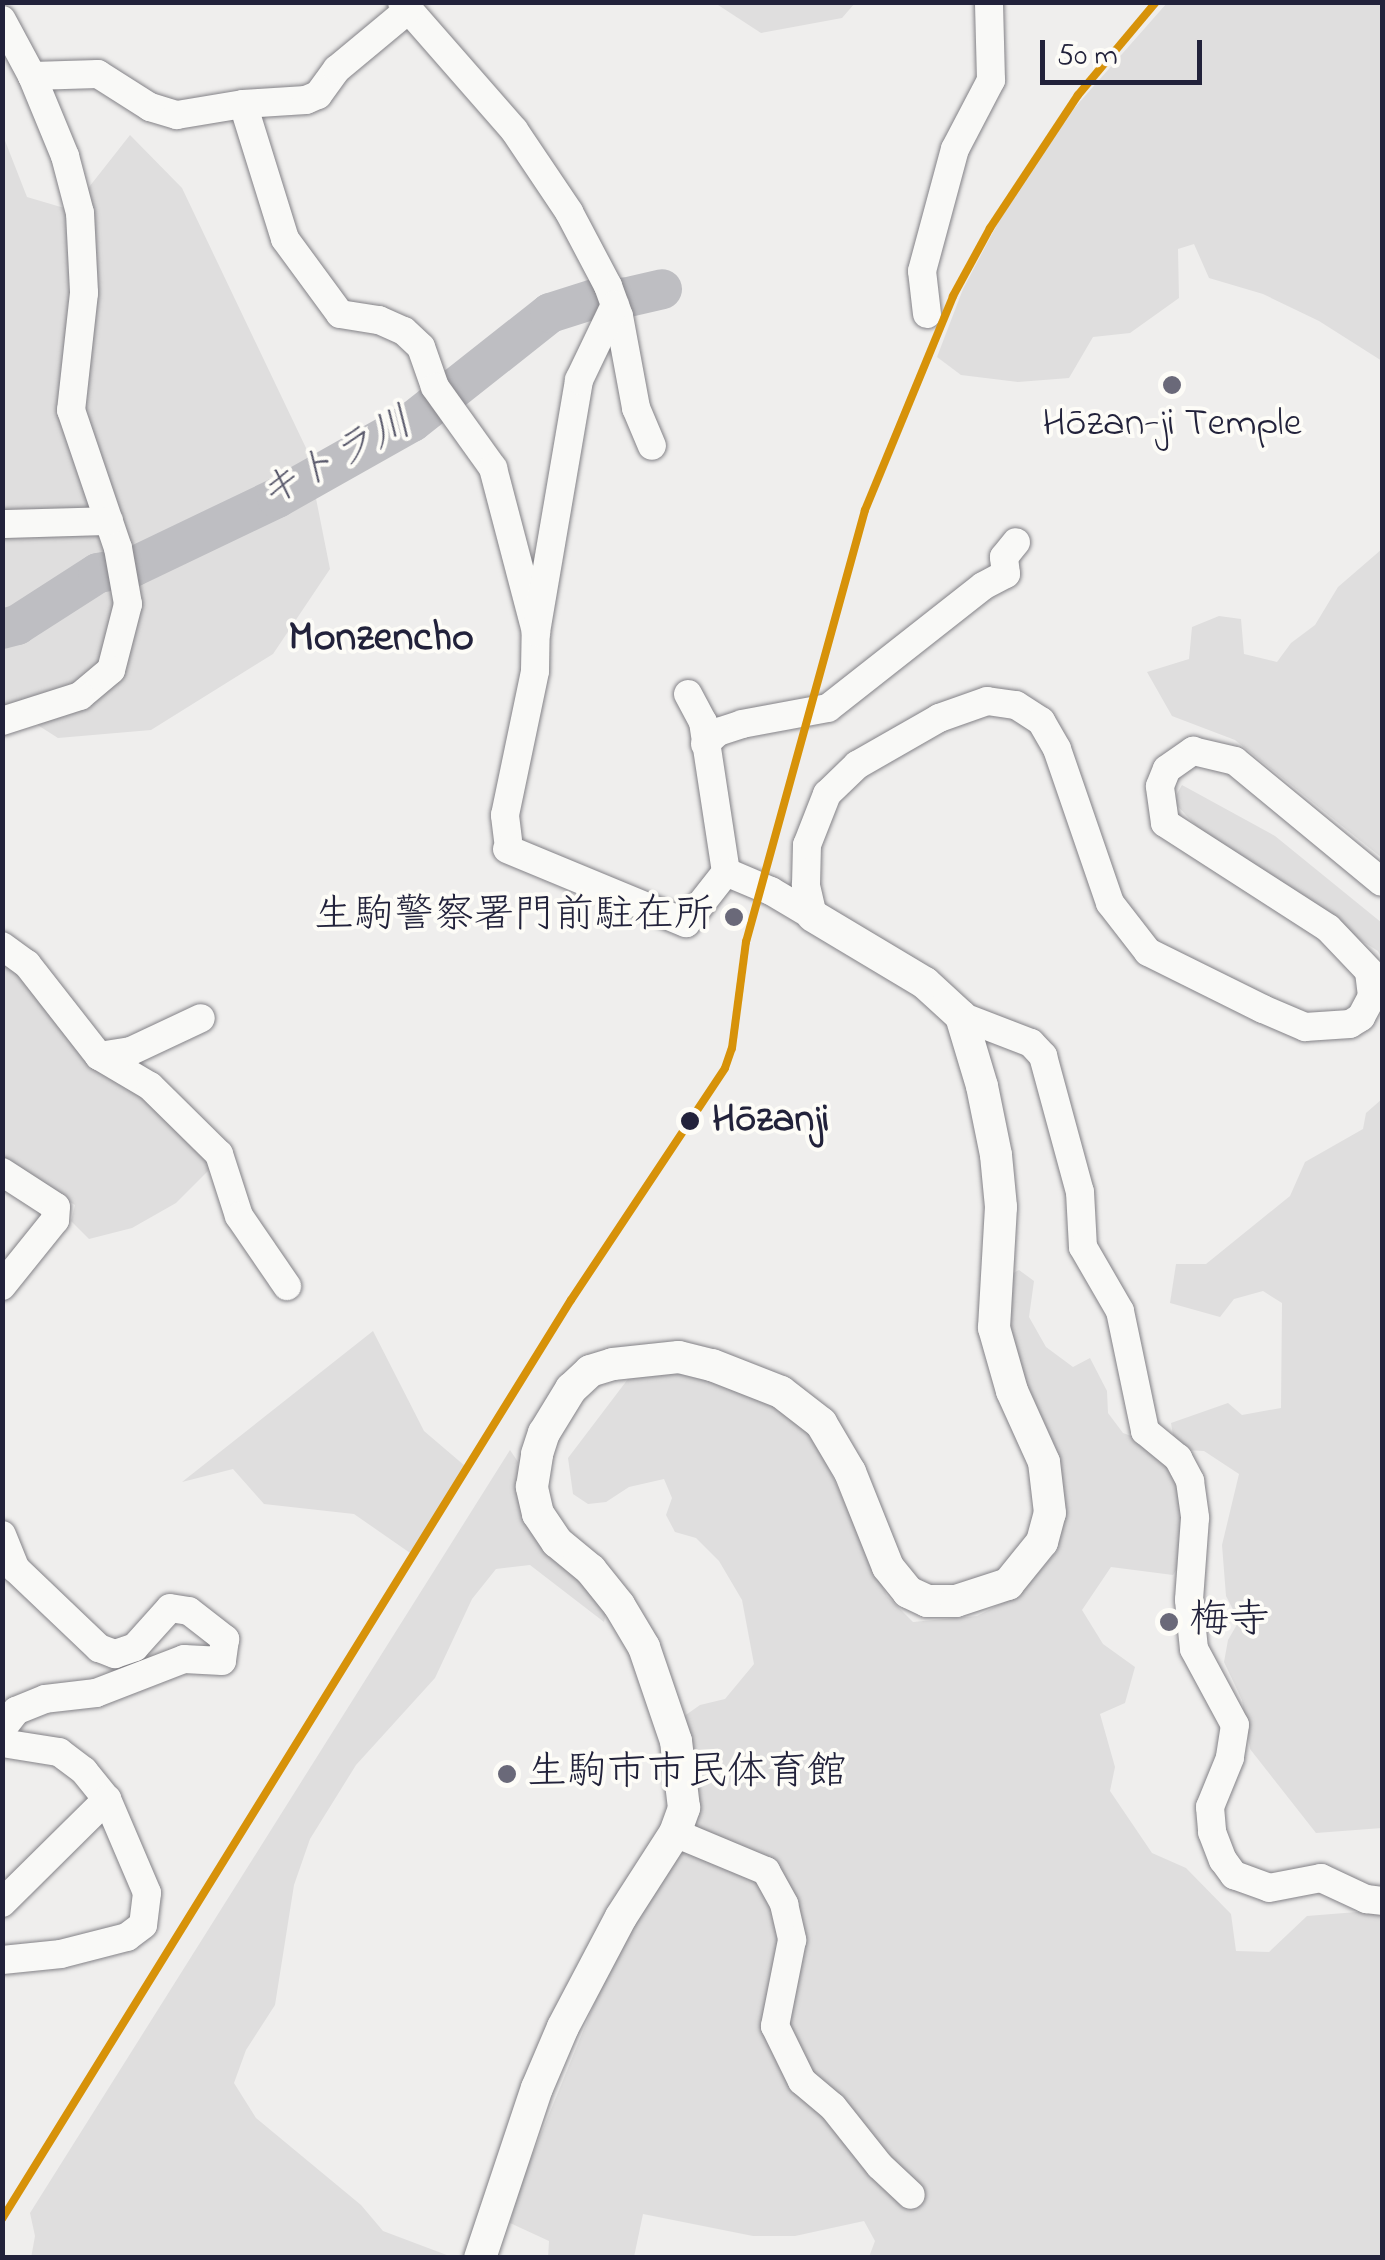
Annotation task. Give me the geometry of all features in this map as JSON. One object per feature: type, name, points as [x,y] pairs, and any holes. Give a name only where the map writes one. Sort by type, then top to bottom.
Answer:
[{"type":"main road","points":[[480,2258],[537,2088],[564,2028],[622,1916],[675,1833],[684,1808],[662,1694],[644,1648],[619,1605],[591,1570],[557,1542],[538,1514],[532,1487],[544,1432],[571,1388],[590,1372],[613,1364],[679,1358],[712,1365],[781,1392],[821,1423],[850,1472],[888,1566],[908,1592],[926,1600],[956,1602],[1008,1584],[1042,1542],[1050,1513],[1050,1484],[1012,1391],[994,1328],[1001,1208],[996,1155],[982,1086],[961,1016],[925,983],[813,916]]},
{"type":"street","points":[[927,314],[922,271],[955,149],[992,80],[989,2]]},
{"type":"street","points":[[32,76],[98,74],[150,108],[177,115],[243,104],[291,102],[318,95],[337,69],[405,6],[514,130],[569,212],[612,298],[637,392],[636,408],[652,446]]},
{"type":"street","points":[[2,20],[32,76],[65,156],[80,212],[84,293],[71,410],[109,521],[128,604],[112,670],[80,696],[2,721]]},
{"type":"street","points":[[243,104],[285,239],[340,314],[379,320],[404,331],[421,347],[442,395],[492,468],[536,632]]},
{"type":"street","points":[[612,298],[579,380],[536,632],[535,671],[505,814],[507,845],[686,923],[726,872],[703,722],[688,694]]},
{"type":"street","points":[[2,524],[109,521]]},
{"type":"street","points":[[704,744],[718,732],[742,724],[828,708],[983,586],[1006,574],[1004,557],[1016,542]]},
{"type":"street","points":[[813,916],[806,885],[807,845],[826,794],[857,765],[938,718],[987,701],[1016,705],[1040,722],[1057,749],[1110,903],[1126,928],[1148,952],[1263,1009],[1305,1027],[1350,1024],[1360,1018],[1372,996],[1370,971],[1328,928],[1165,823],[1160,786],[1167,769],[1193,751],[1236,761],[1382,882]]},
{"type":"street","points":[[726,872],[771,891],[813,916]]},
{"type":"street","points":[[2,946],[27,964],[100,1056],[150,1086],[219,1154],[240,1216],[287,1286]]},
{"type":"street","points":[[961,1016],[1032,1043],[1043,1056],[1080,1192],[1083,1247],[1120,1311],[1145,1430],[1178,1458],[1190,1481],[1195,1518],[1189,1600],[1194,1649],[1235,1725],[1230,1758],[1210,1807],[1212,1832],[1223,1860],[1234,1876],[1259,1886],[1269,1888],[1321,1878],[1366,1899],[1382,1901]]},
{"type":"street","points":[[100,1056],[131,1052],[201,1018]]},
{"type":"street","points":[[2,1172],[56,1207],[54,1220],[2,1286]]},
{"type":"street","points":[[2,1535],[16,1569],[99,1648],[116,1654],[135,1647],[170,1608],[189,1611],[225,1639],[222,1661],[184,1659],[96,1694],[46,1699],[16,1712],[2,1729]]},
{"type":"street","points":[[2,1743],[60,1752],[84,1771],[108,1799],[146,1893],[143,1925],[127,1937],[61,1954],[2,1960]]},
{"type":"street","points":[[2,1903],[108,1799]]},
{"type":"street","points":[[675,1833],[766,1871],[784,1904],[792,1940],[775,2026],[802,2081],[833,2106],[880,2166],[911,2194]]},
{"type":"shaded area","points":[[855,2],[842,18],[761,33],[715,3]]},
{"type":"shaded area","points":[[1167,3],[1382,3],[1382,361],[1319,321],[1263,294],[1209,278],[1194,244],[1178,249],[1179,298],[1130,333],[1093,337],[1069,378],[1018,382],[961,375],[937,357],[963,289],[1001,217],[1062,122]]},
{"type":"shaded area","points":[[2,133],[27,197],[71,210],[130,135],[182,188],[306,448],[330,569],[273,654],[151,730],[58,738],[3,703]]},
{"type":"shaded area","points":[[1382,549],[1382,858],[1235,740],[1172,716],[1147,672],[1189,659],[1192,627],[1219,616],[1241,619],[1244,654],[1277,662],[1291,643],[1315,625],[1338,587]]},
{"type":"shaded area","points":[[1182,785],[1275,836],[1382,923],[1382,959],[1378,951],[1222,854],[1173,801]]},
{"type":"shaded area","points":[[2,954],[97,1071],[112,1071],[219,1160],[176,1203],[132,1228],[89,1239],[71,1221],[75,1205],[3,1162]]},
{"type":"shaded area","points":[[1382,1099],[1382,1828],[1316,1833],[1250,1749],[1242,1700],[1224,1662],[1228,1640],[1239,1621],[1226,1596],[1222,1545],[1239,1474],[1204,1451],[1185,1450],[1173,1435],[1171,1423],[1228,1403],[1242,1415],[1281,1408],[1282,1303],[1263,1291],[1234,1299],[1220,1317],[1170,1303],[1176,1264],[1206,1264],[1290,1196],[1305,1162],[1363,1129],[1366,1113]]},
{"type":"shaded area","points":[[1019,1270],[1034,1281],[1029,1317],[1046,1347],[1073,1367],[1090,1358],[1107,1391],[1108,1413],[1123,1433],[1151,1443],[1174,1472],[1185,1503],[1182,1560],[1173,1575],[1111,1567],[1082,1610],[1103,1644],[1135,1667],[1125,1703],[1100,1714],[1115,1767],[1110,1791],[1152,1853],[1186,1868],[1231,1914],[1236,1951],[1269,1952],[1307,1916],[1382,1910],[1382,2257],[869,2257],[875,2241],[864,2221],[795,2236],[753,2236],[643,2214],[634,2257],[548,2258],[549,2241],[510,2223],[523,2178],[602,1985],[699,1803],[695,1754],[683,1717],[700,1705],[725,1699],[754,1664],[742,1600],[719,1561],[696,1538],[675,1532],[666,1515],[672,1498],[664,1479],[629,1487],[606,1502],[588,1504],[573,1494],[568,1458],[631,1375],[685,1372],[772,1403],[804,1427],[825,1460],[887,1596],[913,1622],[977,1616],[1020,1594],[1057,1551],[1065,1503],[1058,1453],[1010,1347],[1006,1277]]},
{"type":"shaded area","points":[[373,1331],[424,1431],[465,1466],[413,1555],[354,1514],[264,1504],[233,1469],[182,1482]]},
{"type":"shaded area","points":[[510,1450],[518,1462],[518,1499],[606,1613],[604,1622],[530,1565],[496,1569],[472,1599],[435,1678],[356,1765],[310,1839],[294,1885],[275,2005],[246,2050],[234,2083],[256,2118],[361,2205],[383,2231],[452,2257],[31,2258],[35,2236],[30,2213]]},
{"type":"waterway","name":"キトラ川","points":[[2,629],[17,625],[98,573],[133,567],[277,498],[412,422],[550,313],[600,297],[624,298],[662,289]]},
{"type":"transit line","points":[[2,2219],[571,1300],[725,1068],[732,1048],[746,942],[865,510],[953,296],[990,228],[1078,95],[1156,2]]},
{"type":"place","name":"Hōzan-ji Temple","points":[[1172,385]]},
{"type":"place","name":"生駒警察署門前駐在所","points":[[734,917]]},
{"type":"place","name":"Hōzanji","points":[[690,1121]]},
{"type":"place","name":"梅寺","points":[[1169,1622]]},
{"type":"place","name":"生駒市市民体育館","points":[[507,1774]]},
{"type":"district","name":"Monzencho","points":[[381,639]]}]
